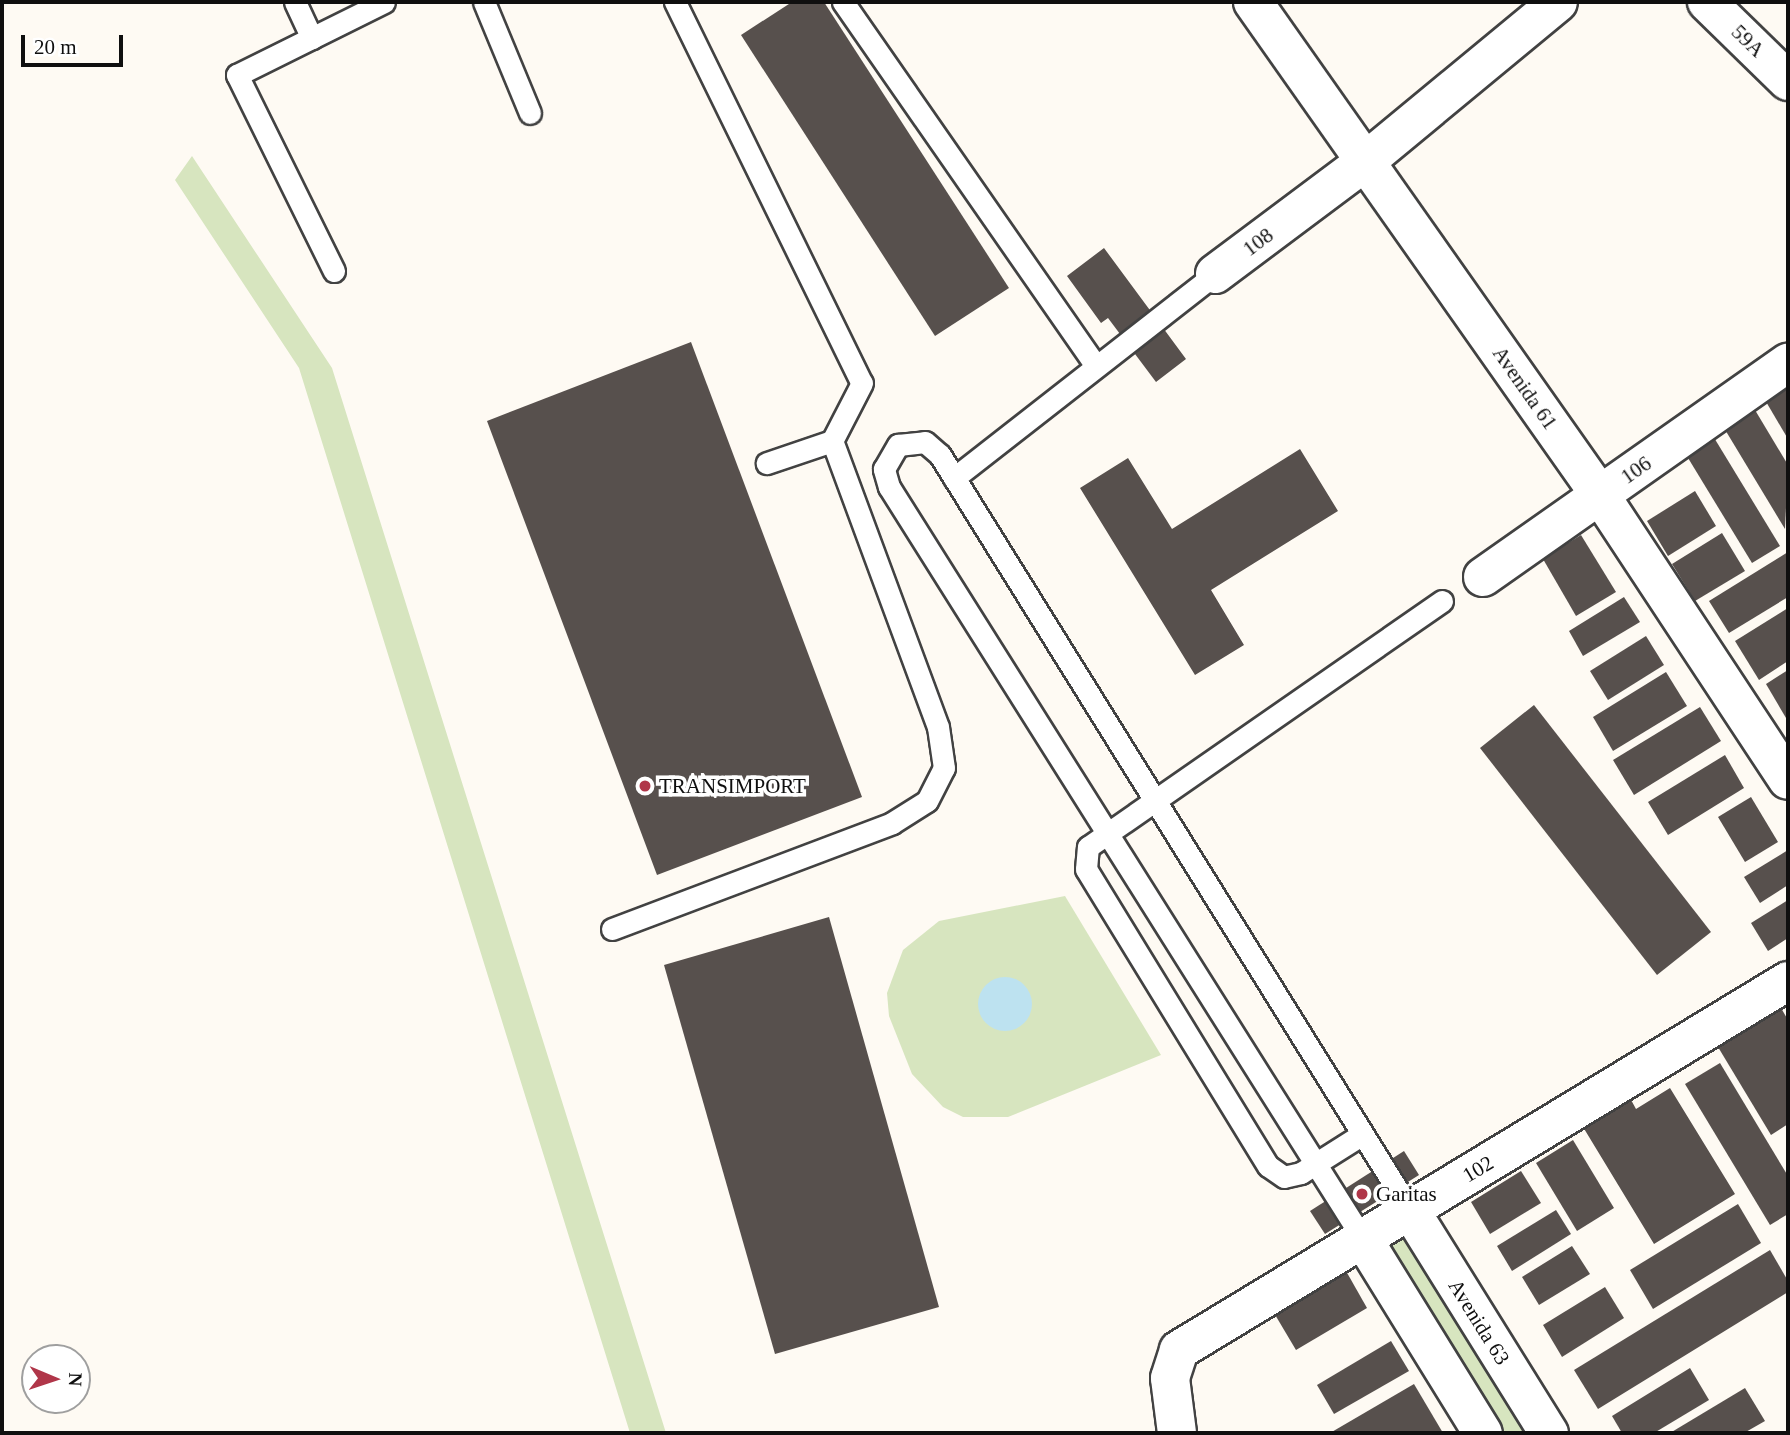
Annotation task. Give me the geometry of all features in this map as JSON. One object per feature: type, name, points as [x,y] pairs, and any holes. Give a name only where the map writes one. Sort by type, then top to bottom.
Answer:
[{"type":"street","name":"Avenida 61","points":[[1253,2],[1600,495],[1788,780]]},
{"type":"street","name":"108","points":[[1215,274],[1366,161],[1558,2]]},
{"type":"street","name":"59A","points":[[1707,2],[1788,81]]},
{"type":"street","name":"106","points":[[1483,577],[1788,363]]},
{"type":"street","name":"102","points":[[1177,1433],[1172,1362],[1179,1350],[1788,981]]},
{"type":"street","name":"Avenida 63","points":[[1410,1210],[1549,1433]]},
{"type":"street","points":[[1363,1238],[1483,1433]]},
{"type":"lane","points":[[295,2],[312,38]]},
{"type":"lane","points":[[334,271],[237,75],[384,2]]},
{"type":"lane","points":[[484,2],[530,113]]},
{"type":"lane","points":[[674,2],[862,383],[832,441],[766,463]]},
{"type":"lane","points":[[843,2],[1096,366]]},
{"type":"lane","name":"108","points":[[954,478],[1215,274]]},
{"type":"lane","points":[[612,929],[892,823],[928,800],[944,768],[938,727],[832,441]]},
{"type":"lane","points":[[1363,1238],[889,487],[884,469],[898,445],[916,441],[933,447],[954,478],[1410,1210]]},
{"type":"lane","points":[[1361,1135],[1316,1165],[1284,1177],[1268,1166],[1086,869],[1088,847],[1106,831],[1442,601]]},
{"type":"green space","points":[[192,156],[332,368],[666,1433],[630,1433],[299,368],[175,180]]},
{"type":"green space","points":[[1065,896],[1161,1055],[1008,1117],[963,1117],[943,1107],[912,1074],[889,1016],[887,993],[903,950],[939,921]]},
{"type":"green space","points":[[1405,1224],[1536,1433],[1495,1433],[1377,1243]]},
{"type":"water","points":[[1005,977],[1024,985],[1032,1004],[1024,1023],[1005,1031],[986,1023],[978,1004],[986,985]]},
{"type":"building","points":[[792,2],[824,2],[1009,288],[935,336],[741,35]]},
{"type":"building","points":[[1104,248],[1186,359],[1156,382],[1108,318],[1101,323],[1067,276]]},
{"type":"building","points":[[691,342],[862,797],[657,875],[487,421]]},
{"type":"building","points":[[1788,385],[1788,439],[1765,400]]},
{"type":"building","points":[[1755,410],[1788,465],[1785,529],[1724,428]]},
{"type":"building","points":[[1713,436],[1780,546],[1752,563],[1685,453]]},
{"type":"building","points":[[1300,449],[1338,511],[1211,590],[1244,645],[1195,675],[1080,488],[1128,458],[1172,529]]},
{"type":"building","points":[[1695,491],[1716,526],[1668,556],[1647,521]]},
{"type":"building","points":[[1722,533],[1745,571],[1695,601],[1672,564]]},
{"type":"building","points":[[1581,535],[1616,592],[1576,616],[1543,559]]},
{"type":"building","points":[[1788,552],[1788,597],[1729,633],[1709,601]]},
{"type":"building","points":[[1624,597],[1640,622],[1583,656],[1569,631]]},
{"type":"building","points":[[1788,608],[1788,661],[1759,680],[1735,641]]},
{"type":"building","points":[[1646,636],[1664,665],[1608,700],[1590,671]]},
{"type":"building","points":[[1788,670],[1788,717],[1786,718],[1766,684]]},
{"type":"building","points":[[1666,672],[1687,706],[1613,751],[1593,717]]},
{"type":"building","points":[[1534,705],[1711,932],[1657,975],[1480,748]]},
{"type":"building","points":[[1700,707],[1721,741],[1634,795],[1613,760]]},
{"type":"building","points":[[1725,755],[1744,788],[1668,835],[1648,802]]},
{"type":"building","points":[[1751,797],[1778,842],[1745,862],[1718,817]]},
{"type":"building","points":[[1788,850],[1788,885],[1760,903],[1744,877]]},
{"type":"building","points":[[1788,900],[1788,938],[1768,951],[1751,923]]},
{"type":"building","points":[[829,917],[939,1307],[775,1354],[664,965]]},
{"type":"building","points":[[1781,1008],[1788,1020],[1788,1124],[1771,1135],[1718,1047]]},
{"type":"building","points":[[1720,1063],[1788,1176],[1788,1214],[1770,1225],[1685,1084]]},
{"type":"building","points":[[1670,1088],[1735,1194],[1654,1244],[1583,1127],[1630,1098],[1636,1109]]},
{"type":"building","points":[[1573,1140],[1614,1208],[1577,1231],[1536,1163]]},
{"type":"building","name":"Garitas","points":[[1404,1151],[1419,1175],[1325,1234],[1310,1211]]},
{"type":"building","points":[[1521,1171],[1541,1203],[1490,1234],[1471,1202]]},
{"type":"building","points":[[1738,1204],[1761,1243],[1653,1309],[1630,1270]]},
{"type":"building","points":[[1556,1210],[1571,1234],[1512,1271],[1497,1246]]},
{"type":"building","points":[[1572,1246],[1590,1274],[1539,1305],[1522,1277]]},
{"type":"building","points":[[1770,1250],[1788,1281],[1788,1292],[1598,1409],[1574,1370]]},
{"type":"building","points":[[1346,1271],[1367,1308],[1296,1350],[1274,1313]]},
{"type":"building","points":[[1605,1287],[1624,1318],[1562,1357],[1543,1325]]},
{"type":"building","points":[[1391,1341],[1409,1371],[1334,1414],[1317,1385]]},
{"type":"building","points":[[1690,1368],[1709,1400],[1654,1433],[1622,1433],[1612,1416]]},
{"type":"building","points":[[1414,1384],[1443,1433],[1330,1433]]},
{"type":"building","points":[[1745,1388],[1765,1421],[1744,1433],[1670,1433]]},
{"type":"place","name":"TRANSIMPORT","points":[[645,786]]},
{"type":"place","name":"Garitas","points":[[1362,1194]]}]
